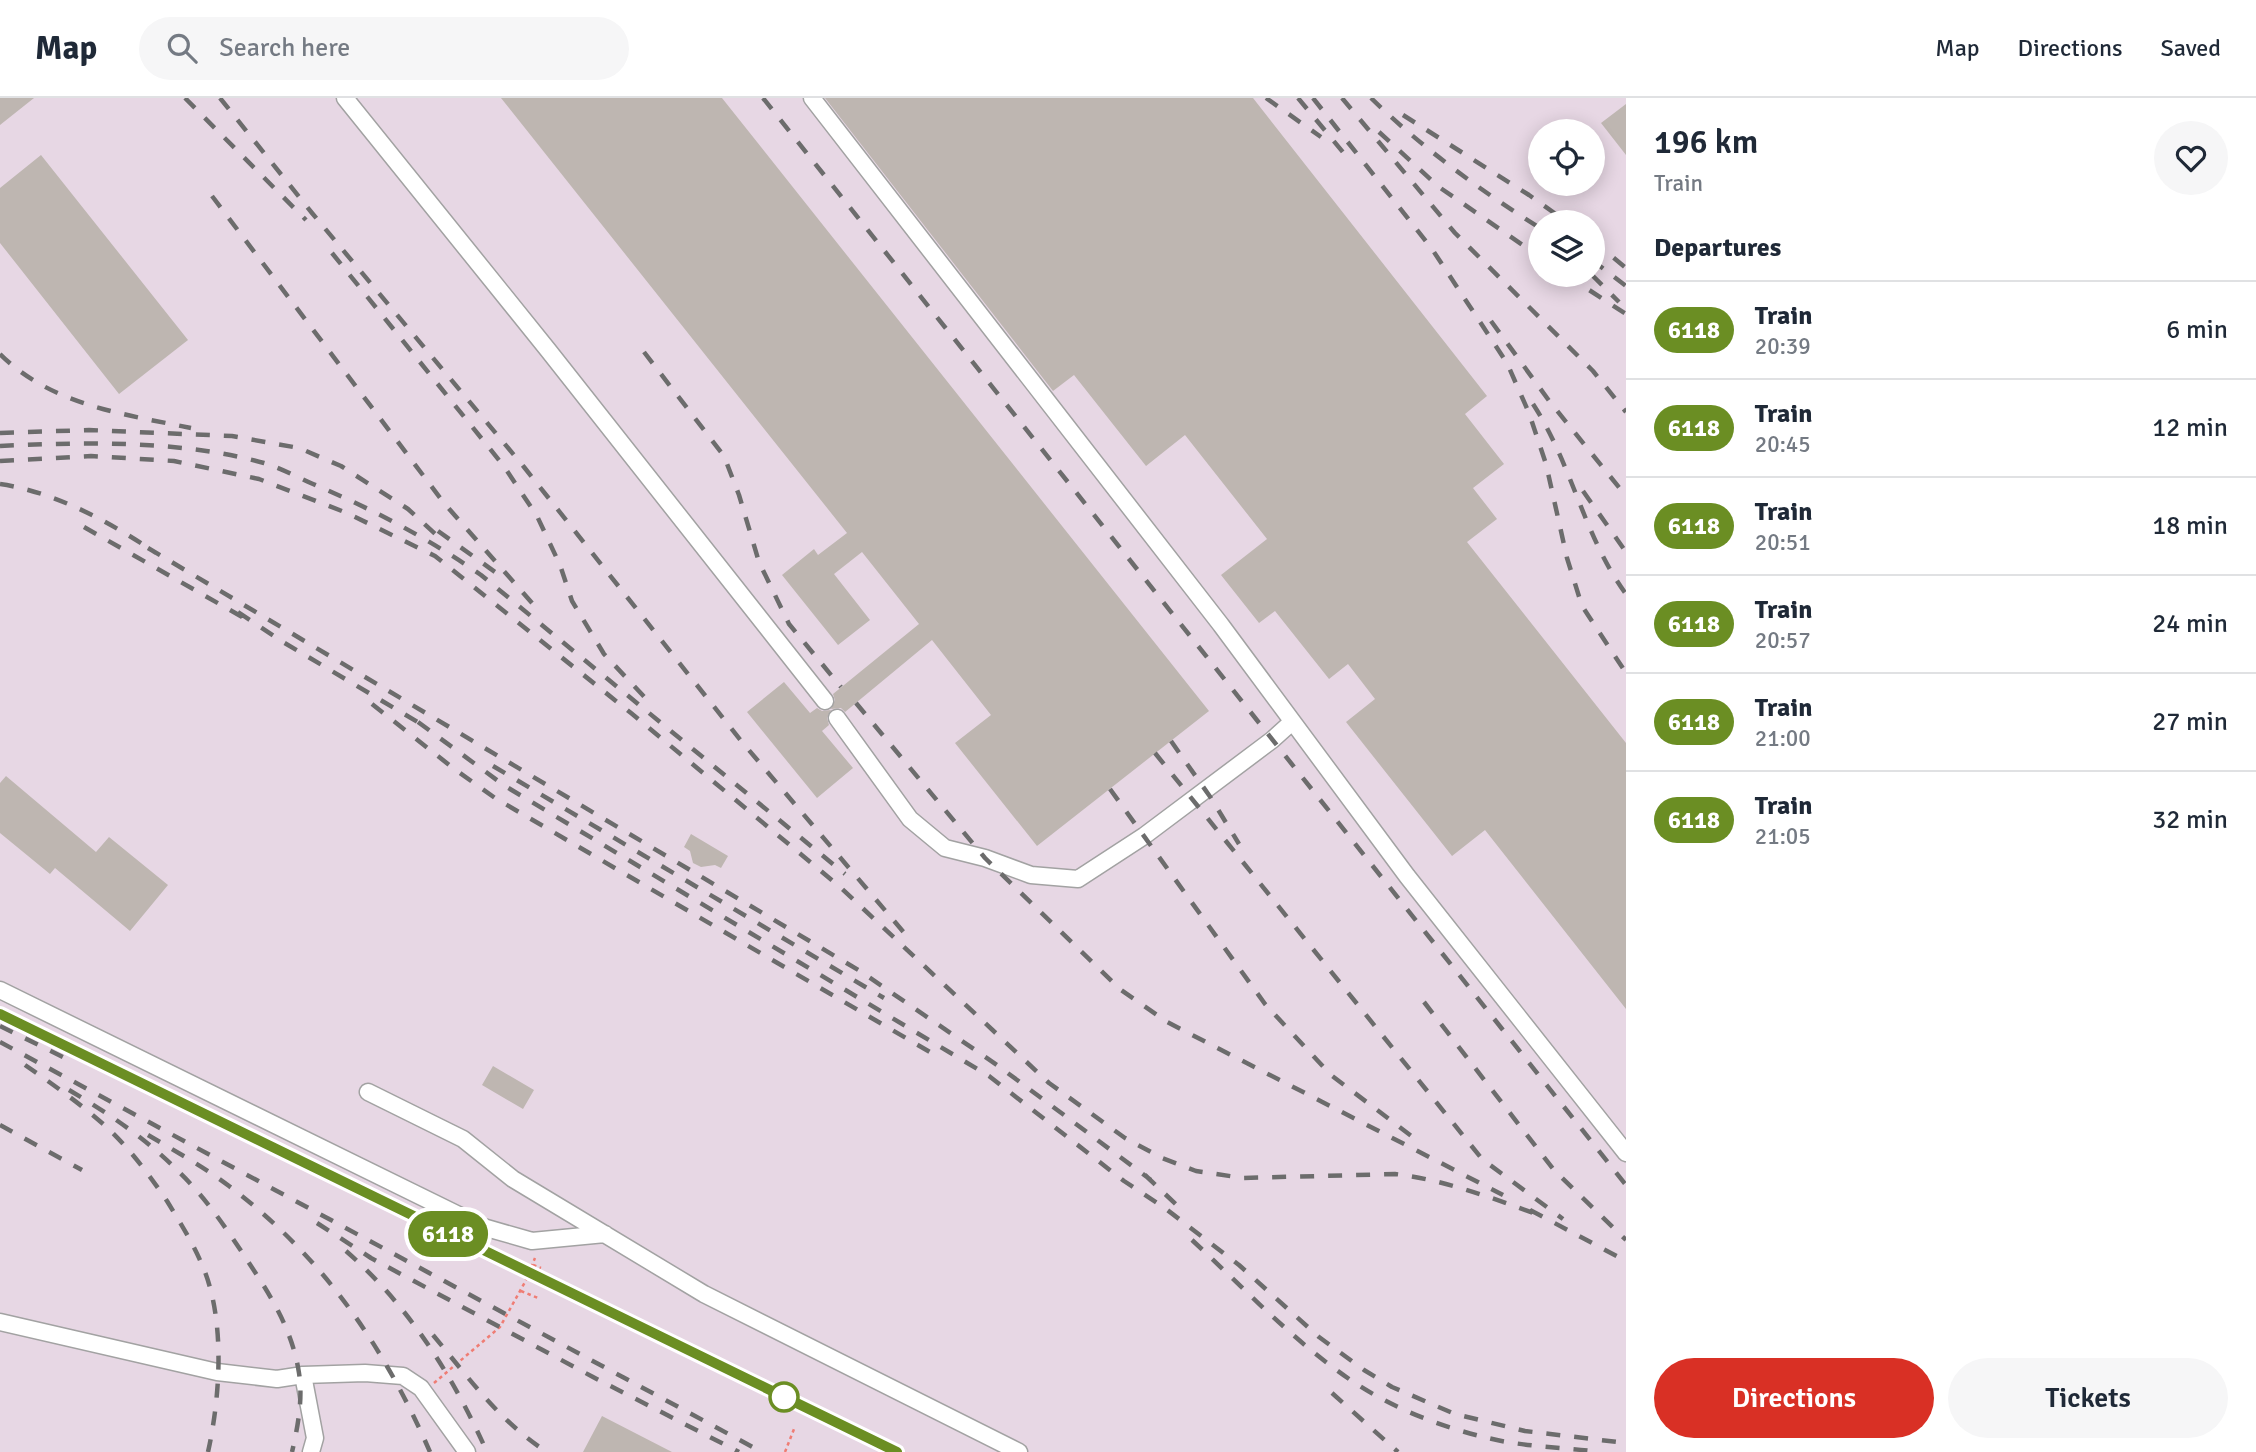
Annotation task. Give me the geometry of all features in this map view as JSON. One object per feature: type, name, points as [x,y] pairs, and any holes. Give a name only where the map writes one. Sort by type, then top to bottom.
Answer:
[{"type":"lane","points":[[345,98],[825,701]]},
{"type":"lane","points":[[811,98],[1212,614],[1407,876],[1626,1153]]},
{"type":"lane","points":[[837,718],[910,819],[946,848],[985,858],[1031,876],[1078,879],[1144,836],[1293,722]]},
{"type":"lane","points":[[0,990],[471,1221],[510,1236],[532,1241],[605,1234]]},
{"type":"lane","points":[[368,1092],[463,1139],[513,1180],[704,1294],[1019,1452]]},
{"type":"lane","points":[[0,1322],[217,1372],[278,1379],[303,1375],[365,1373],[403,1376],[424,1392],[467,1452]]},
{"type":"lane","points":[[303,1375],[315,1437],[311,1452]]},
{"type":"path","points":[[424,1392],[500,1327],[536,1259],[532,1241]]},
{"type":"path","points":[[533,1265],[541,1268]]},
{"type":"path","points":[[520,1291],[538,1298]]},
{"type":"path","points":[[785,1452],[794,1429]]},
{"type":"shaded area","points":[[0,98],[1626,98],[1626,1452],[0,1452]]},
{"type":"building","points":[[0,98],[34,98],[0,125]]},
{"type":"building","points":[[501,98],[722,98],[1209,711],[1037,846],[955,743],[991,715],[932,640],[845,712],[841,708],[831,709],[835,700],[833,694],[919,624],[862,552],[834,574],[870,620],[838,645],[782,575],[814,549],[818,555],[847,533]]},
{"type":"building","points":[[825,98],[1253,98],[1487,396],[1465,414],[1504,464],[1473,488],[1497,519],[1467,542],[1626,743],[1626,1009],[1485,830],[1452,856],[1346,722],[1375,699],[1348,664],[1329,679],[1275,611],[1259,623],[1221,575],[1267,539],[1185,435],[1146,466],[1074,375],[1053,391]]},
{"type":"building","points":[[1626,104],[1626,155],[1605,128],[1605,120]]},
{"type":"building","points":[[41,155],[188,340],[119,394],[0,243],[0,188]]},
{"type":"building","points":[[784,682],[810,713],[817,708],[822,711],[831,710],[827,718],[829,725],[822,731],[853,768],[817,798],[747,712]]},
{"type":"building","points":[[6,776],[96,852],[109,837],[168,885],[130,931],[55,868],[50,874],[0,833],[0,783]]},
{"type":"building","points":[[691,834],[728,856],[721,868],[715,865],[701,867],[693,863],[690,851],[684,847]]},
{"type":"building","points":[[493,1066],[534,1090],[523,1109],[482,1085]]},
{"type":"building","points":[[602,1416],[672,1452],[583,1452]]},
{"type":"railway","points":[[185,98],[306,220]]},
{"type":"railway","points":[[220,98],[312,213],[524,467],[742,742],[912,942]]},
{"type":"railway","points":[[763,98],[1626,1185]]},
{"type":"railway","points":[[1266,98],[1321,137]]},
{"type":"railway","points":[[1298,98],[1347,157]]},
{"type":"railway","points":[[1313,98],[1432,249],[1507,363],[1529,413],[1546,464],[1567,558],[1582,606],[1626,673]]},
{"type":"railway","points":[[1342,98],[1455,233],[1593,371],[1626,412]]},
{"type":"railway","points":[[1371,98],[1452,168],[1528,220]]},
{"type":"railway","points":[[1403,115],[1550,210]]},
{"type":"railway","points":[[1379,132],[1439,187],[1528,249]]},
{"type":"railway","points":[[212,196],[444,503],[540,612]]},
{"type":"railway","points":[[1605,251],[1626,268]]},
{"type":"railway","points":[[332,253],[503,465],[537,516],[560,565],[572,601],[604,654],[651,704]]},
{"type":"railway","points":[[1605,270],[1626,286]]},
{"type":"railway","points":[[1584,287],[1626,314]]},
{"type":"railway","points":[[1604,287],[1619,302]]},
{"type":"railway","points":[[1491,321],[1550,402],[1626,496]]},
{"type":"railway","points":[[644,352],[724,456],[759,562],[789,624],[841,687]]},
{"type":"railway","points":[[0,354],[20,371],[65,396],[114,412],[191,428]]},
{"type":"railway","points":[[1533,404],[1558,451],[1599,549],[1626,594]]},
{"type":"railway","points":[[0,433],[89,430],[232,436],[299,448],[341,466],[408,509],[444,542]]},
{"type":"railway","points":[[0,446],[133,444],[200,450],[277,467],[378,514],[481,575],[845,874]]},
{"type":"railway","points":[[0,461],[91,456],[174,461],[259,479],[347,513],[435,556],[631,713],[839,886],[1049,1083],[1125,1138],[1162,1158],[1196,1171],[1243,1178],[1395,1174],[1468,1190],[1539,1215]]},
{"type":"railway","points":[[0,484],[61,501],[120,530],[156,553]]},
{"type":"railway","points":[[1583,491],[1626,552]]},
{"type":"railway","points":[[84,527],[244,618]]},
{"type":"railway","points":[[438,531],[495,572]]},
{"type":"railway","points":[[148,548],[860,971],[997,1065],[1151,1180]]},
{"type":"railway","points":[[238,612],[283,642],[426,727]]},
{"type":"railway","points":[[856,703],[985,858],[1121,990],[1167,1022],[1503,1195]]},
{"type":"railway","points":[[372,704],[495,798],[935,1055]]},
{"type":"railway","points":[[418,722],[505,786],[989,1076],[1124,1181],[1166,1209],[1239,1265],[1319,1337],[1392,1387],[1455,1414],[1525,1431],[1626,1443]]},
{"type":"railway","points":[[1171,741],[1239,844]]},
{"type":"railway","points":[[1155,753],[1482,1159],[1563,1219]]},
{"type":"railway","points":[[493,766],[884,998]]},
{"type":"railway","points":[[1110,789],[1265,1004],[1331,1075],[1418,1141]]},
{"type":"railway","points":[[1424,1002],[1554,1170],[1626,1240]]},
{"type":"railway","points":[[0,1014],[897,1452]]},
{"type":"railway","points":[[0,1026],[63,1057]]},
{"type":"railway","points":[[0,1042],[762,1452]]},
{"type":"railway","points":[[25,1065],[84,1108],[120,1141],[167,1201],[197,1253],[211,1293],[218,1338],[218,1385],[208,1452]]},
{"type":"railway","points":[[69,1090],[127,1128],[155,1149],[180,1173],[218,1218],[267,1291],[287,1330],[299,1373],[299,1412],[292,1452]]},
{"type":"railway","points":[[0,1125],[82,1170]]},
{"type":"railway","points":[[148,1135],[229,1186],[263,1213],[322,1273],[371,1340],[412,1413],[430,1452]]},
{"type":"railway","points":[[1145,1175],[1183,1211]]},
{"type":"railway","points":[[1530,1210],[1626,1261]]},
{"type":"railway","points":[[317,1223],[371,1258],[739,1452]]},
{"type":"railway","points":[[1192,1240],[1309,1349],[1352,1381],[1384,1400],[1435,1422],[1488,1438],[1599,1452]]},
{"type":"railway","points":[[346,1251],[390,1295],[427,1344],[459,1396],[487,1452]]},
{"type":"railway","points":[[433,1335],[499,1413],[547,1452]]},
{"type":"railway","points":[[1332,1393],[1398,1452]]},
{"type":"train","name":"6118","points":[[0,1014],[897,1452]]}]
